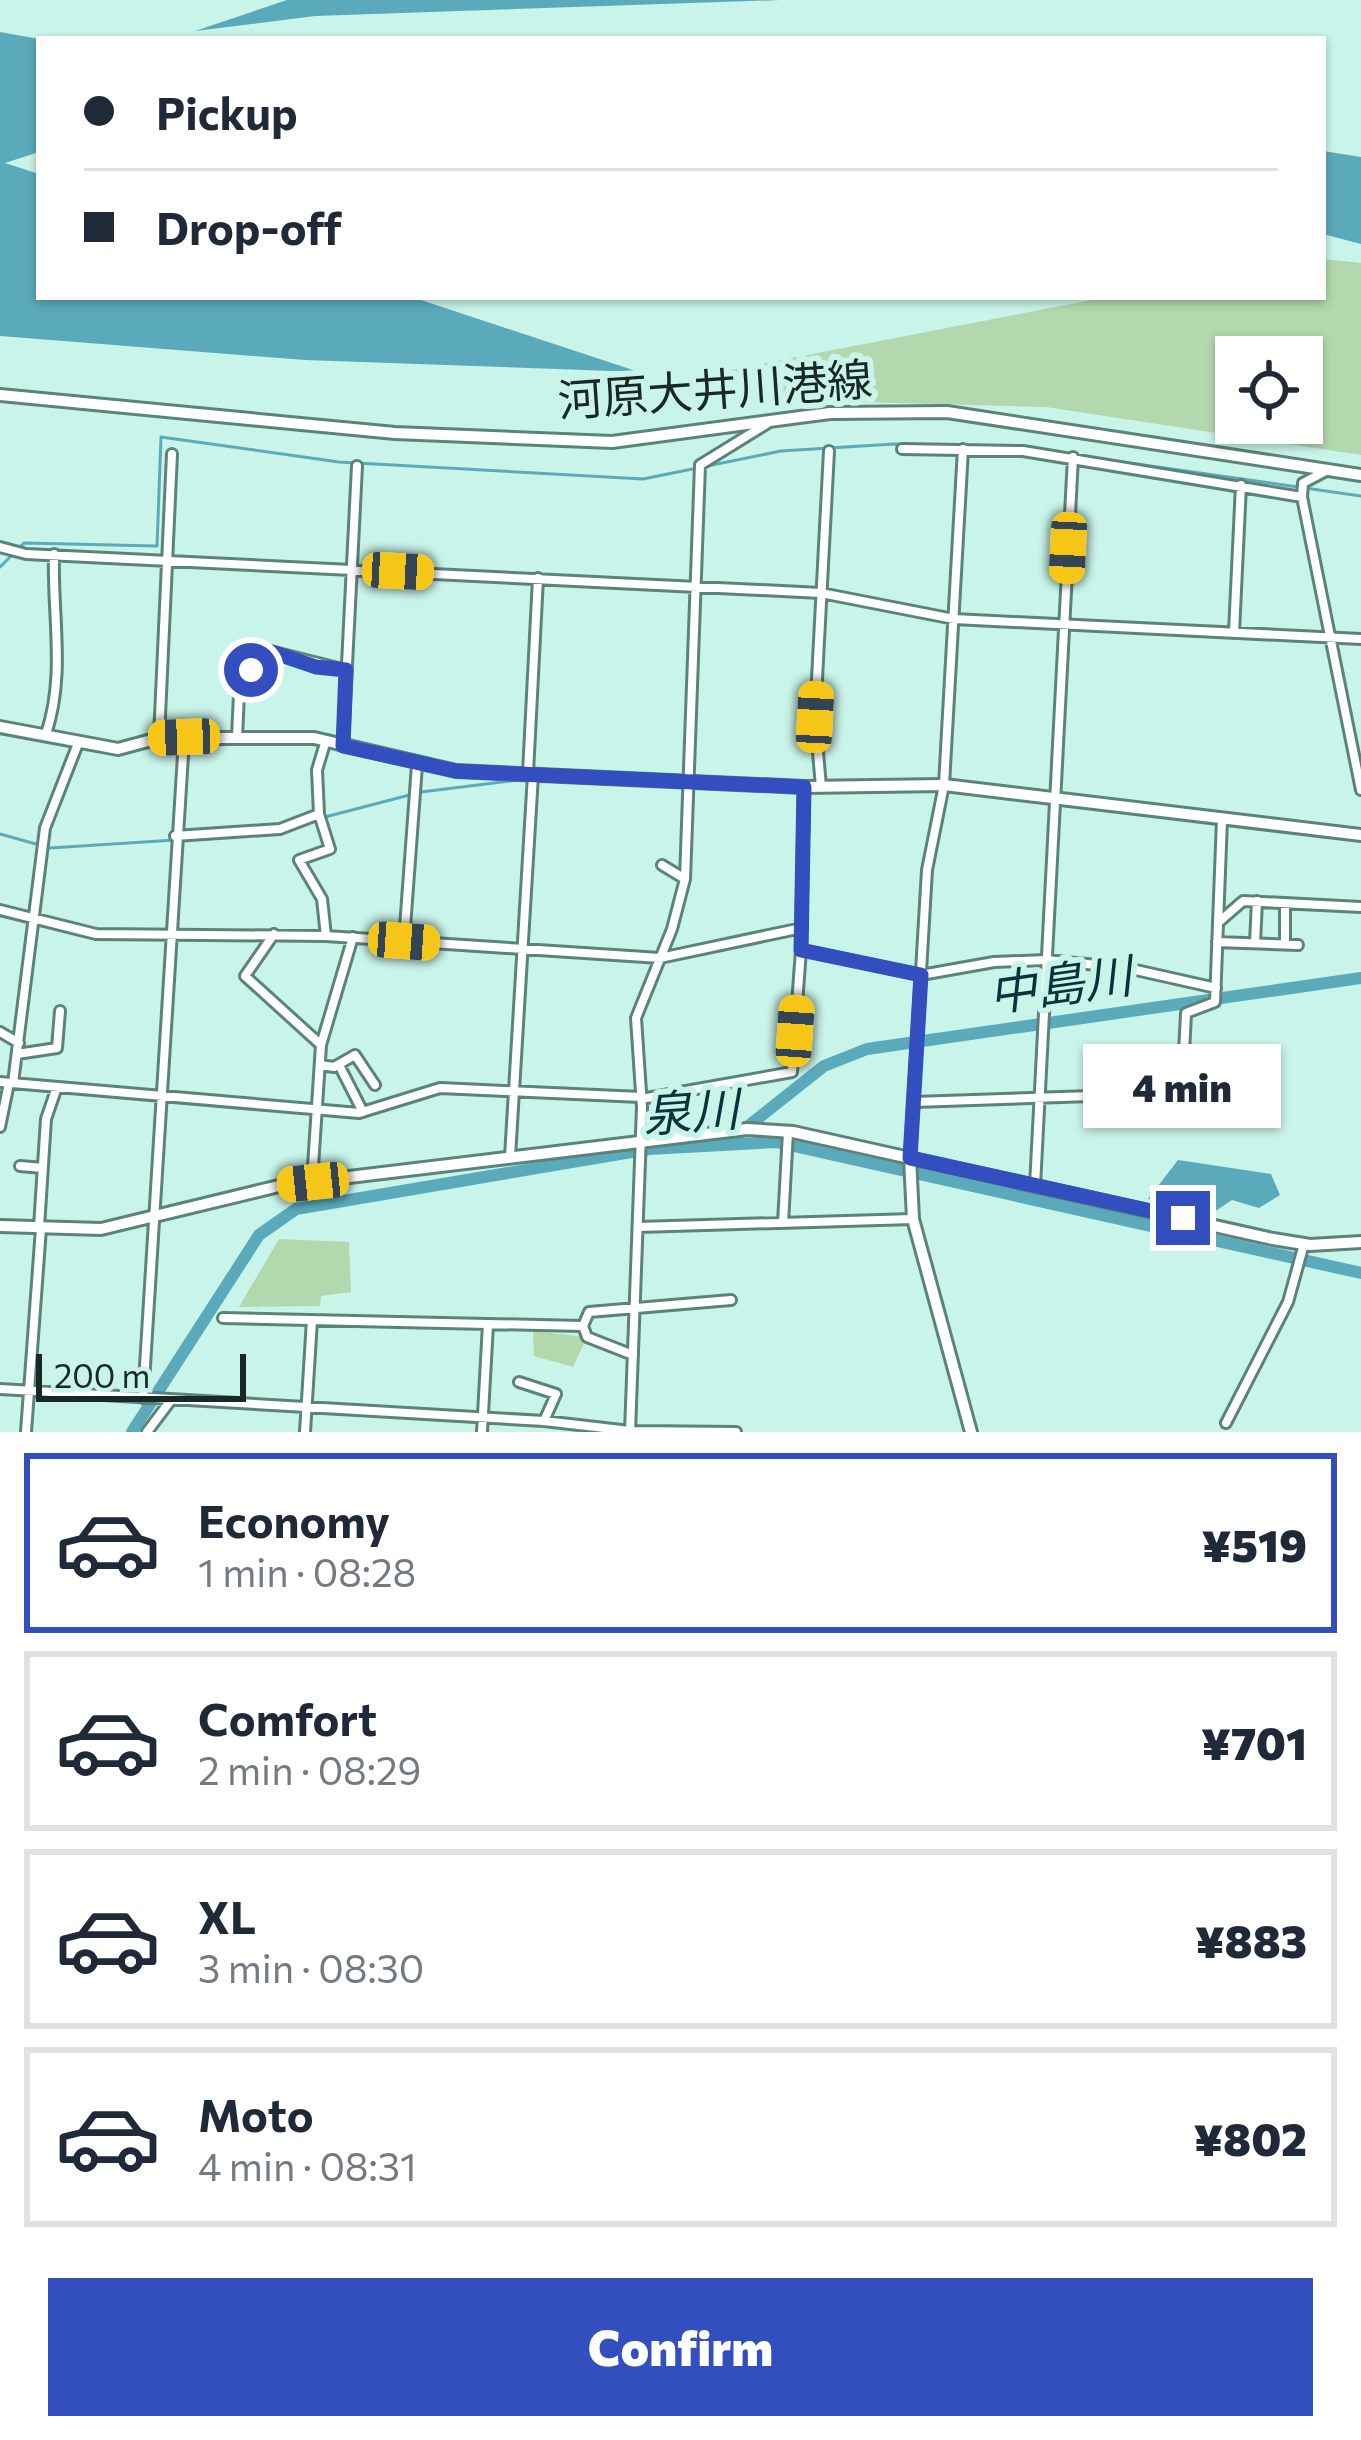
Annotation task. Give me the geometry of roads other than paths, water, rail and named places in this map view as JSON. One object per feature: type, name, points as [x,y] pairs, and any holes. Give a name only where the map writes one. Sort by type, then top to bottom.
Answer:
[{"type":"street","name":"河原大井川港線","points":[[0,395],[395,433],[613,442],[830,413],[947,412],[1361,475]]},
{"type":"street","points":[[630,1432],[641,1138],[636,1018],[686,879],[685,783],[700,469],[768,423]]},
{"type":"street","points":[[902,449],[1072,457],[1302,492],[1326,471]]},
{"type":"street","points":[[963,449],[944,785],[927,871],[910,1187],[914,1220],[971,1432]]},
{"type":"street","points":[[821,787],[815,717],[829,452]]},
{"type":"street","points":[[158,738],[172,454]]},
{"type":"street","points":[[1035,1186],[1072,457]]},
{"type":"street","points":[[343,746],[357,466]]},
{"type":"street","points":[[1234,632],[1241,484]]},
{"type":"street","points":[[1302,492],[1361,790]]},
{"type":"street","points":[[0,547],[18,552],[821,593],[954,619],[1361,639]]},
{"type":"street","points":[[46,734],[61,660],[52,606],[54,554]]},
{"type":"street","points":[[510,1157],[538,578]]},
{"type":"street","points":[[237,737],[240,672],[261,662],[266,650],[316,667],[346,670]]},
{"type":"street","points":[[0,727],[118,749],[158,738],[326,740],[417,764],[532,776],[804,787],[944,785],[1361,835]]},
{"type":"street","points":[[143,1398],[184,737]]},
{"type":"street","points":[[326,740],[317,770],[319,817],[331,849],[299,860],[322,899],[326,936]]},
{"type":"street","points":[[0,1127],[18,1048],[49,813],[79,741]]},
{"type":"street","points":[[404,941],[417,764]]},
{"type":"street","points":[[8,1083],[363,1112],[440,1088],[641,1098],[792,1072],[802,928],[804,787]]},
{"type":"street","points":[[175,839],[280,829],[319,817]]},
{"type":"street","points":[[914,1102],[1182,1093],[1186,1013],[1215,1002],[1222,819]]},
{"type":"street","points":[[662,866],[686,879]]},
{"type":"street","points":[[1218,922],[1243,901],[1361,907]]},
{"type":"street","points":[[1255,943],[1257,902]]},
{"type":"street","points":[[1284,903],[1289,910],[1285,944]]},
{"type":"street","points":[[0,910],[96,934],[171,931],[326,936],[660,958],[802,928]]},
{"type":"street","points":[[274,934],[245,976],[322,1045]]},
{"type":"street","points":[[313,1182],[322,1045],[353,938]]},
{"type":"street","points":[[1217,942],[1298,945]]},
{"type":"street","points":[[801,950],[921,975],[994,962],[1046,960],[1109,965],[1216,988]]},
{"type":"street","points":[[1064,962],[1064,996],[1085,994],[1109,965]]},
{"type":"street","points":[[0,1032],[18,1048],[57,1048],[60,1011]]},
{"type":"street","points":[[320,1065],[339,1065],[355,1055],[375,1085]]},
{"type":"street","points":[[339,1065],[363,1112]]},
{"type":"street","points":[[26,1432],[46,1119],[57,1087]]},
{"type":"street","points":[[0,1226],[101,1228],[313,1182],[641,1138],[747,1129],[788,1132],[1304,1244],[1361,1242]]},
{"type":"street","points":[[783,1223],[788,1132]]},
{"type":"street","points":[[20,1166],[43,1168]]},
{"type":"street","points":[[638,1227],[914,1220]]},
{"type":"street","points":[[1226,1423],[1288,1302],[1304,1244]]},
{"type":"street","points":[[633,1355],[586,1337],[583,1326],[590,1312],[731,1300]]},
{"type":"street","points":[[223,1318],[583,1326]]},
{"type":"street","points":[[304,1432],[312,1320]]},
{"type":"street","points":[[482,1432],[488,1324]]},
{"type":"street","points":[[519,1382],[556,1394],[544,1421]]},
{"type":"street","points":[[0,1389],[544,1421],[630,1432],[736,1432]]},
{"type":"street","points":[[147,1432],[171,1400]]},
{"type":"water","points":[[287,0],[781,0],[315,16],[195,31]]},
{"type":"water","points":[[0,32],[36,38],[36,153],[5,163],[36,173],[36,300],[421,300],[639,372],[305,360],[0,336]]},
{"type":"water","points":[[1326,151],[1361,157],[1361,244],[1326,235]]},
{"type":"water","points":[[1178,1160],[1271,1174],[1280,1195],[1259,1208],[1232,1200],[1211,1214],[1148,1199]]},
{"type":"waterway","points":[[20,547],[24,543],[157,546],[161,437],[339,462],[643,479],[781,451],[894,444],[1015,447]]},
{"type":"waterway","points":[[1024,448],[1361,496]]},
{"type":"waterway","points":[[0,567],[13,554]]},
{"type":"waterway","points":[[325,817],[421,792],[527,779]]},
{"type":"waterway","points":[[0,834],[50,848],[222,837]]},
{"type":"waterway","name":"中島川","points":[[737,1135],[824,1066],[867,1049],[1361,978]]},
{"type":"waterway","name":"泉川","points":[[132,1432],[259,1235],[296,1209],[649,1149],[776,1142],[1361,1273]]}]
